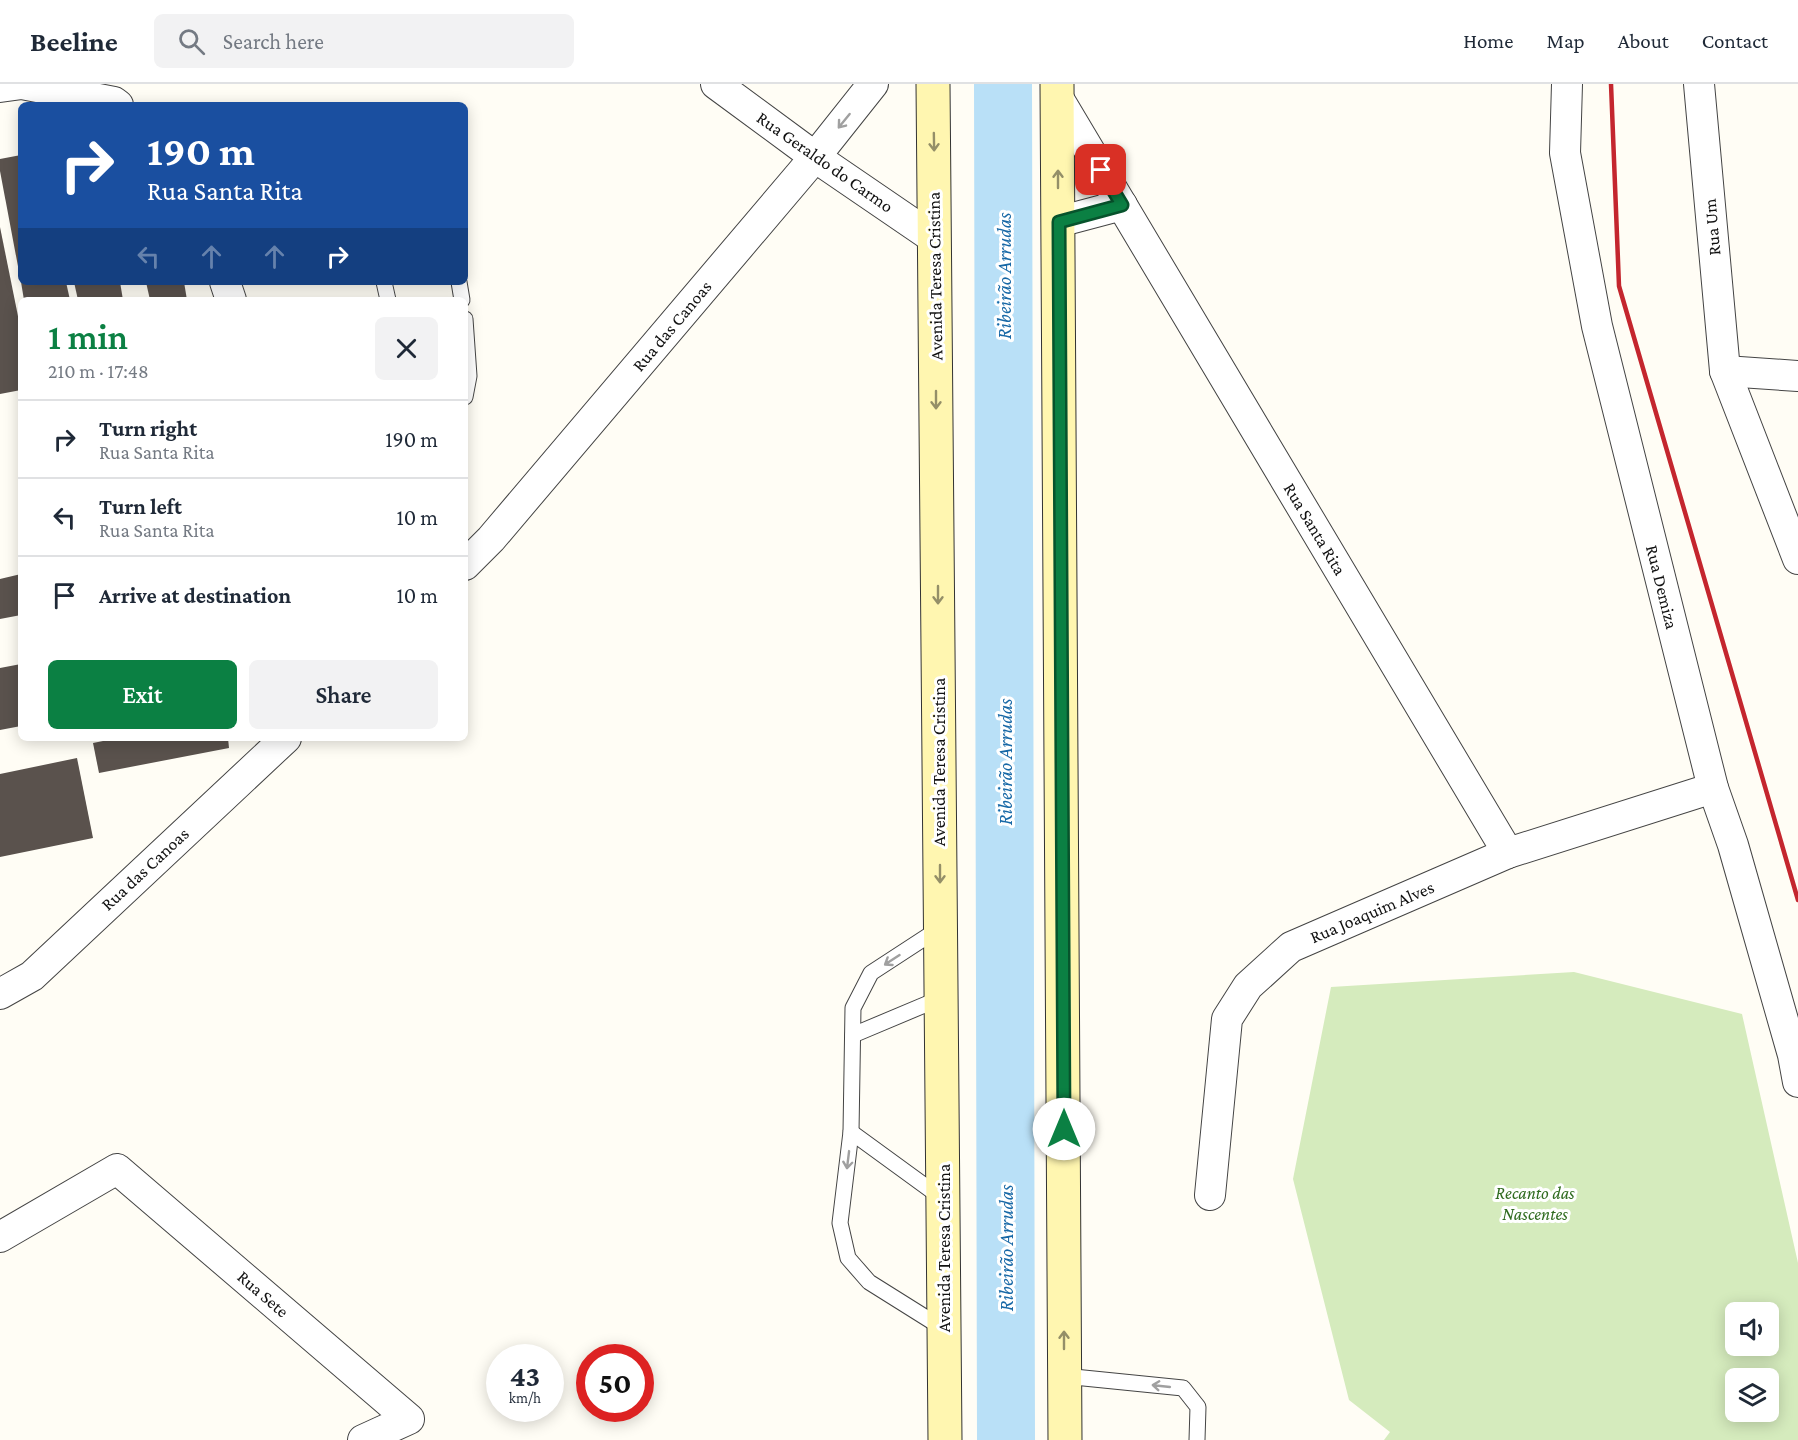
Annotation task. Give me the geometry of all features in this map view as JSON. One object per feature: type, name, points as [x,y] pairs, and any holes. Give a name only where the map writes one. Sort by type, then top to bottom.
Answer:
[{"type":"main road","name":"Avenida Teresa Cristina","points":[[933,84],[945,1440]]},
{"type":"main road","points":[[1057,91],[1065,1440]]},
{"type":"street","points":[[0,87],[22,84],[114,102]]},
{"type":"street","name":"Rua Geraldo do Carmo","points":[[716,84],[815,157],[935,239]]},
{"type":"street","name":"Rua das Canoas","points":[[468,562],[491,539],[815,157],[873,84]]},
{"type":"street","name":"Rua Demiza","points":[[1567,84],[1566,153],[1597,326],[1713,788],[1733,844],[1793,1055],[1798,1082]]},
{"type":"street","name":"Rua Um","points":[[1700,84],[1725,370],[1798,559]]},
{"type":"street","name":"Rua Santa Rita","points":[[1057,91],[1122,205],[1508,853]]},
{"type":"street","points":[[1059,222],[1122,205]]},
{"type":"street","points":[[1725,370],[1798,376]]},
{"type":"street","name":"Rua das Canoas","points":[[0,994],[32,976],[283,741]]},
{"type":"street","name":"Rua Joaquim Alves","points":[[1210,1195],[1227,1019],[1248,986],[1291,947],[1508,853],[1713,788]]},
{"type":"street","name":"Rua Sete","points":[[0,1237],[117,1169],[409,1419],[363,1440]]},
{"type":"lane","points":[[468,362],[468,381]]},
{"type":"lane","points":[[940,928],[871,974],[853,1008],[851,1132],[840,1223],[848,1258],[869,1282],[944,1329]]},
{"type":"lane","points":[[854,1035],[942,998]]},
{"type":"lane","points":[[851,1132],[944,1200]]},
{"type":"lane","points":[[1064,1376],[1183,1388],[1198,1407],[1197,1440]]},
{"type":"green space","name":"Recanto das Nascentes","points":[[1574,972],[1742,1014],[1798,1263],[1798,1440],[1384,1440],[1390,1432],[1349,1400],[1293,1179],[1331,987]]},
{"type":"building","points":[[18,156],[18,266],[0,171],[0,159]]},
{"type":"building","points":[[0,227],[18,316],[18,391],[0,394]]},
{"type":"building","points":[[22,285],[67,285],[69,297],[24,297]]},
{"type":"building","points":[[75,285],[120,285],[122,297],[77,297]]},
{"type":"building","points":[[147,285],[184,285],[186,297],[149,297]]},
{"type":"building","points":[[18,575],[18,616],[0,619],[0,579]]},
{"type":"building","points":[[18,665],[18,727],[0,730],[0,668]]},
{"type":"building","points":[[103,741],[228,741],[229,748],[99,773],[93,743]]},
{"type":"building","points":[[77,758],[93,838],[0,857],[0,774]]},
{"type":"waterway","name":"Ribeirão Arrudas","points":[[1003,84],[1006,1440]]},
{"type":"railway","points":[[1611,84],[1619,286],[1798,900]]},
{"type":"route","points":[[1064,1129],[1059,222],[1122,205],[1101,170]]}]
